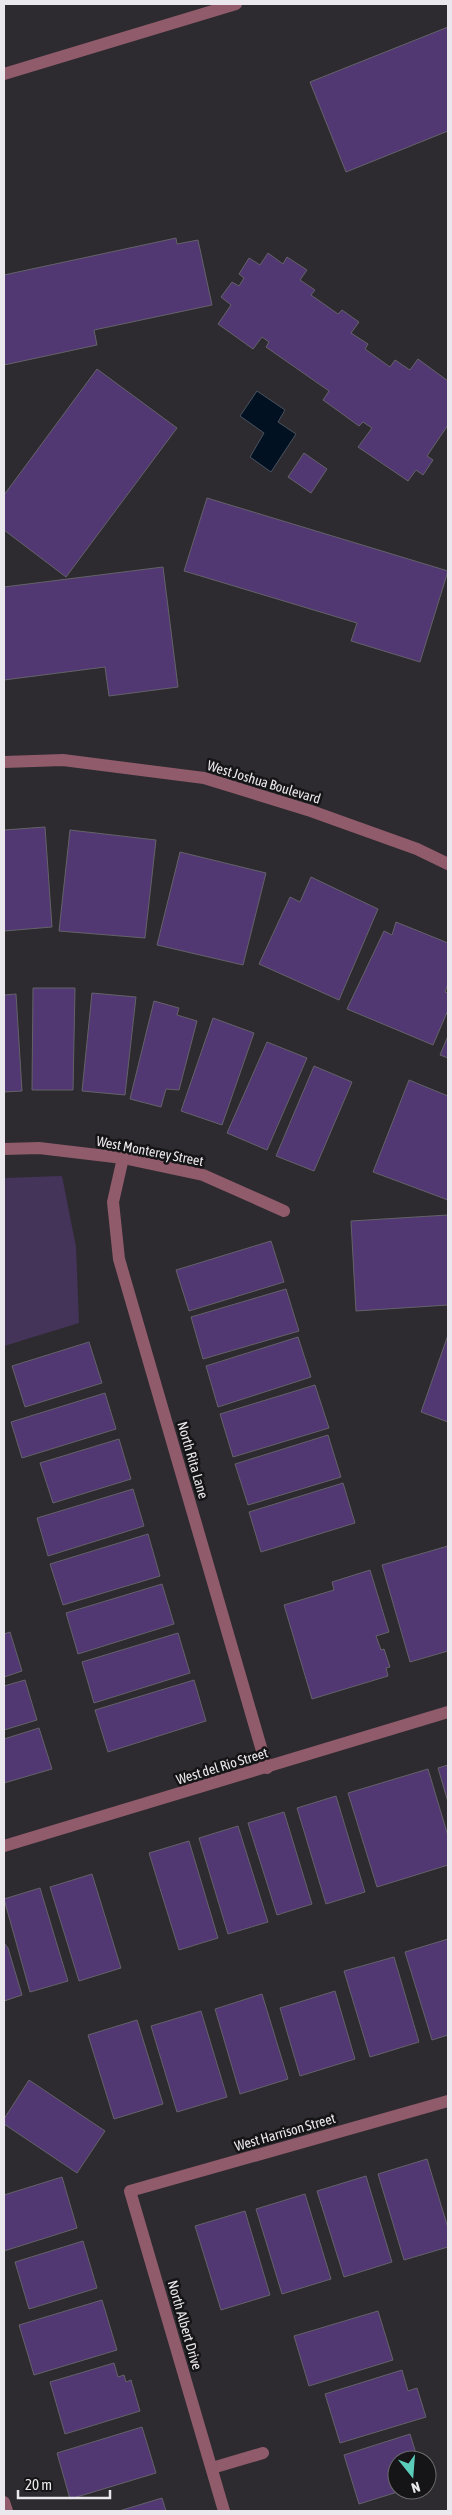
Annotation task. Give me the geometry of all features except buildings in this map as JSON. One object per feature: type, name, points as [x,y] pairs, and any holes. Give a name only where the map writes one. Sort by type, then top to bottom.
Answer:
[{"type":"street","points":[[4,74],[236,4]]},
{"type":"street","name":"West Joshua Boulevard","points":[[4,762],[63,760],[204,778],[311,811],[417,849],[448,864]]},
{"type":"street","name":"West Monterey Street","points":[[4,1149],[39,1148],[123,1158],[202,1175],[284,1211]]},
{"type":"street","name":"North Rita Lane","points":[[123,1158],[114,1202],[119,1258],[268,1768]]},
{"type":"street","name":"West del Rio Street","points":[[4,1846],[268,1768],[448,1712]]},
{"type":"street","name":"West Harrison Street","points":[[130,2191],[448,2102]]},
{"type":"street","name":"North Albert Drive","points":[[130,2191],[224,2511]]},
{"type":"street","points":[[212,2468],[263,2452]]},
{"type":"street","points":[[4,2502],[7,2511]]},
{"type":"shaded area","points":[[62,1176],[76,1247],[79,1323],[4,1346],[4,1178]]},
{"type":"water","points":[[257,391],[285,410],[278,422],[296,434],[271,472],[250,457],[264,433],[240,416]]}]
